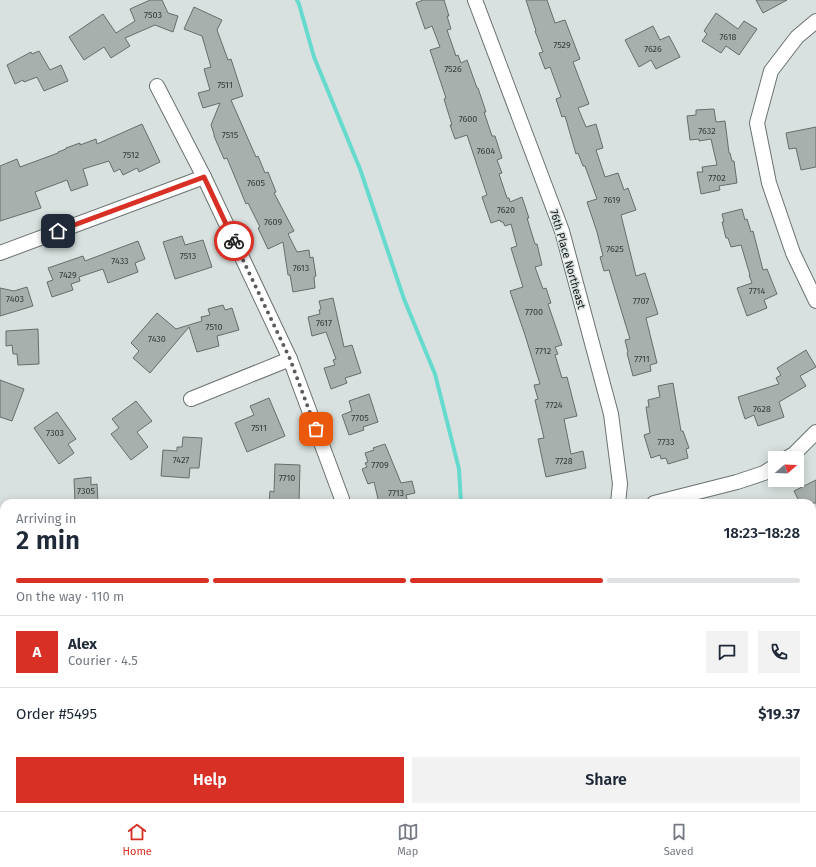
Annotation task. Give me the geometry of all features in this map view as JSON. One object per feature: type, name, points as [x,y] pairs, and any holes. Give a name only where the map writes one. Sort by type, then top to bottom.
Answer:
[{"type":"street","name":"76th Place Northeast","points":[[475,0],[562,231],[611,414],[620,484],[618,499]]},
{"type":"street","points":[[816,21],[797,37],[771,71],[757,123],[769,183],[793,253],[816,301]]},
{"type":"street","points":[[158,86],[204,177],[290,359],[342,499]]},
{"type":"street","points":[[0,253],[204,177]]},
{"type":"street","points":[[191,399],[290,359]]},
{"type":"street","points":[[797,451],[816,432]]},
{"type":"street","points":[[670,499],[737,482],[768,470]]},
{"type":"building","points":[[150,0],[162,0],[168,13],[178,16],[173,32],[155,25],[125,38],[130,46],[111,58],[104,47],[84,60],[69,37],[103,14],[116,33],[135,21],[130,9]]},
{"type":"building","points":[[423,0],[444,0],[451,29],[447,30],[456,56],[458,55],[461,63],[467,60],[486,112],[484,112],[492,136],[495,136],[502,158],[497,160],[502,173],[499,174],[507,198],[509,198],[510,202],[522,197],[542,265],[535,267],[543,289],[546,288],[551,303],[548,304],[562,345],[555,347],[558,354],[555,355],[562,378],[567,377],[577,416],[564,419],[571,454],[583,451],[586,468],[546,477],[538,439],[544,438],[535,400],[538,399],[534,385],[540,384],[510,291],[523,287],[511,248],[517,246],[511,224],[505,226],[500,220],[491,223],[482,197],[487,195],[467,135],[455,139],[444,99],[446,98],[430,50],[440,47],[432,26],[425,29],[416,3]]},
{"type":"building","points":[[526,0],[547,0],[555,23],[565,20],[580,59],[573,62],[589,104],[578,108],[586,127],[596,124],[603,148],[596,150],[605,177],[618,173],[624,190],[628,188],[636,210],[621,215],[636,276],[645,273],[658,314],[646,318],[657,363],[650,365],[651,371],[633,376],[625,340],[630,339],[609,270],[604,271],[600,257],[603,256],[587,202],[597,199],[585,166],[583,166],[578,153],[576,154],[565,116],[562,117],[556,99],[561,97],[550,67],[545,69],[539,53],[543,52]]},
{"type":"building","points":[[756,0],[787,0],[763,13]]},
{"type":"building","points":[[194,7],[222,20],[217,30],[228,60],[231,59],[243,96],[231,100],[256,157],[258,156],[265,173],[268,172],[276,192],[274,193],[294,231],[288,234],[297,252],[309,250],[310,258],[313,257],[316,276],[314,277],[315,288],[293,292],[290,275],[288,275],[283,242],[268,249],[258,228],[260,227],[248,203],[246,204],[227,158],[224,159],[214,136],[211,125],[220,103],[203,108],[198,93],[210,90],[204,69],[211,67],[202,36],[184,29]]},
{"type":"building","points":[[716,13],[738,29],[744,21],[757,29],[739,55],[726,46],[721,53],[702,41],[707,34],[704,31]]},
{"type":"building","points":[[653,26],[660,40],[669,36],[680,57],[656,69],[651,60],[639,67],[625,40]]},
{"type":"building","points":[[39,51],[50,70],[61,65],[68,81],[44,91],[37,77],[24,82],[23,80],[15,84],[7,65],[31,52],[32,54]]},
{"type":"building","points":[[714,109],[716,122],[725,121],[729,153],[732,161],[734,161],[737,183],[719,186],[720,190],[701,194],[697,172],[703,172],[702,167],[717,165],[711,139],[699,141],[699,139],[690,140],[687,116],[696,115],[696,110]]},
{"type":"building","points":[[142,124],[160,162],[139,172],[137,168],[123,175],[120,169],[114,172],[109,161],[83,169],[88,185],[71,191],[67,180],[35,192],[41,208],[0,221],[0,166],[17,159],[20,167],[80,143],[80,145],[96,139],[97,144]]},
{"type":"building","points":[[816,127],[816,167],[801,170],[796,148],[789,149],[786,133]]},
{"type":"building","points":[[742,209],[745,220],[747,219],[751,232],[753,231],[763,270],[767,269],[777,294],[764,300],[767,308],[747,316],[737,288],[752,283],[750,275],[741,245],[731,247],[728,238],[726,238],[722,222],[724,222],[722,214]]},
{"type":"building","points":[[182,236],[185,245],[203,240],[212,267],[175,279],[163,242]]},
{"type":"building","points":[[138,241],[145,259],[135,263],[138,272],[108,283],[103,269],[79,277],[80,281],[71,284],[73,290],[52,297],[47,282],[53,280],[48,268],[83,256],[85,261]]},
{"type":"building","points":[[27,287],[33,306],[0,316],[0,288],[14,291]]},
{"type":"building","points":[[333,298],[344,347],[352,345],[361,373],[345,378],[347,383],[331,389],[324,368],[335,365],[333,360],[336,359],[326,332],[312,336],[308,317],[320,314],[319,310],[321,309],[319,301]]},
{"type":"building","points":[[223,305],[225,310],[232,308],[239,330],[217,336],[219,346],[197,352],[189,327],[150,373],[133,358],[139,351],[131,343],[157,313],[176,329],[202,321],[201,317],[210,315],[208,309]]},
{"type":"building","points":[[38,329],[39,364],[18,365],[17,354],[13,354],[12,345],[6,346],[6,331]]},
{"type":"building","points":[[806,350],[816,367],[800,376],[806,386],[779,402],[784,417],[758,426],[754,415],[745,419],[738,397],[779,384],[776,378],[781,375],[777,368]]},
{"type":"building","points":[[0,380],[24,389],[12,421],[0,417]]},
{"type":"building","points":[[673,383],[681,431],[683,431],[689,448],[686,449],[688,458],[668,464],[666,458],[661,459],[660,455],[651,458],[644,435],[650,433],[646,407],[649,407],[648,400],[660,397],[658,386]]},
{"type":"building","points":[[369,394],[378,422],[363,427],[364,430],[349,435],[342,415],[352,411],[349,401]]},
{"type":"building","points":[[269,398],[285,436],[247,452],[235,423],[254,415],[250,406]]},
{"type":"building","points":[[136,401],[152,421],[137,432],[148,447],[131,460],[111,434],[119,428],[112,419]]},
{"type":"building","points":[[57,412],[76,439],[68,444],[74,453],[59,464],[34,428]]},
{"type":"building","points":[[183,437],[202,438],[199,468],[190,468],[189,478],[161,476],[163,450],[177,451],[177,447],[182,447]]},
{"type":"building","points":[[385,444],[401,483],[412,481],[415,493],[406,495],[407,499],[378,499],[374,482],[368,484],[362,469],[367,467],[365,463],[368,462],[365,453],[374,450],[373,448]]},
{"type":"building","points":[[275,464],[300,465],[299,499],[269,499],[270,491],[274,492]]},
{"type":"building","points":[[91,477],[91,485],[97,484],[98,499],[75,499],[74,479]]},
{"type":"building","points":[[816,480],[816,499],[798,499],[794,491]]},
{"type":"waterway","points":[[297,0],[314,57],[360,169],[404,299],[435,374],[459,469],[461,499]]},
{"type":"way so far","points":[[234,241],[290,359],[316,429]]},
{"type":"route","points":[[58,231],[204,177],[234,241]]}]
